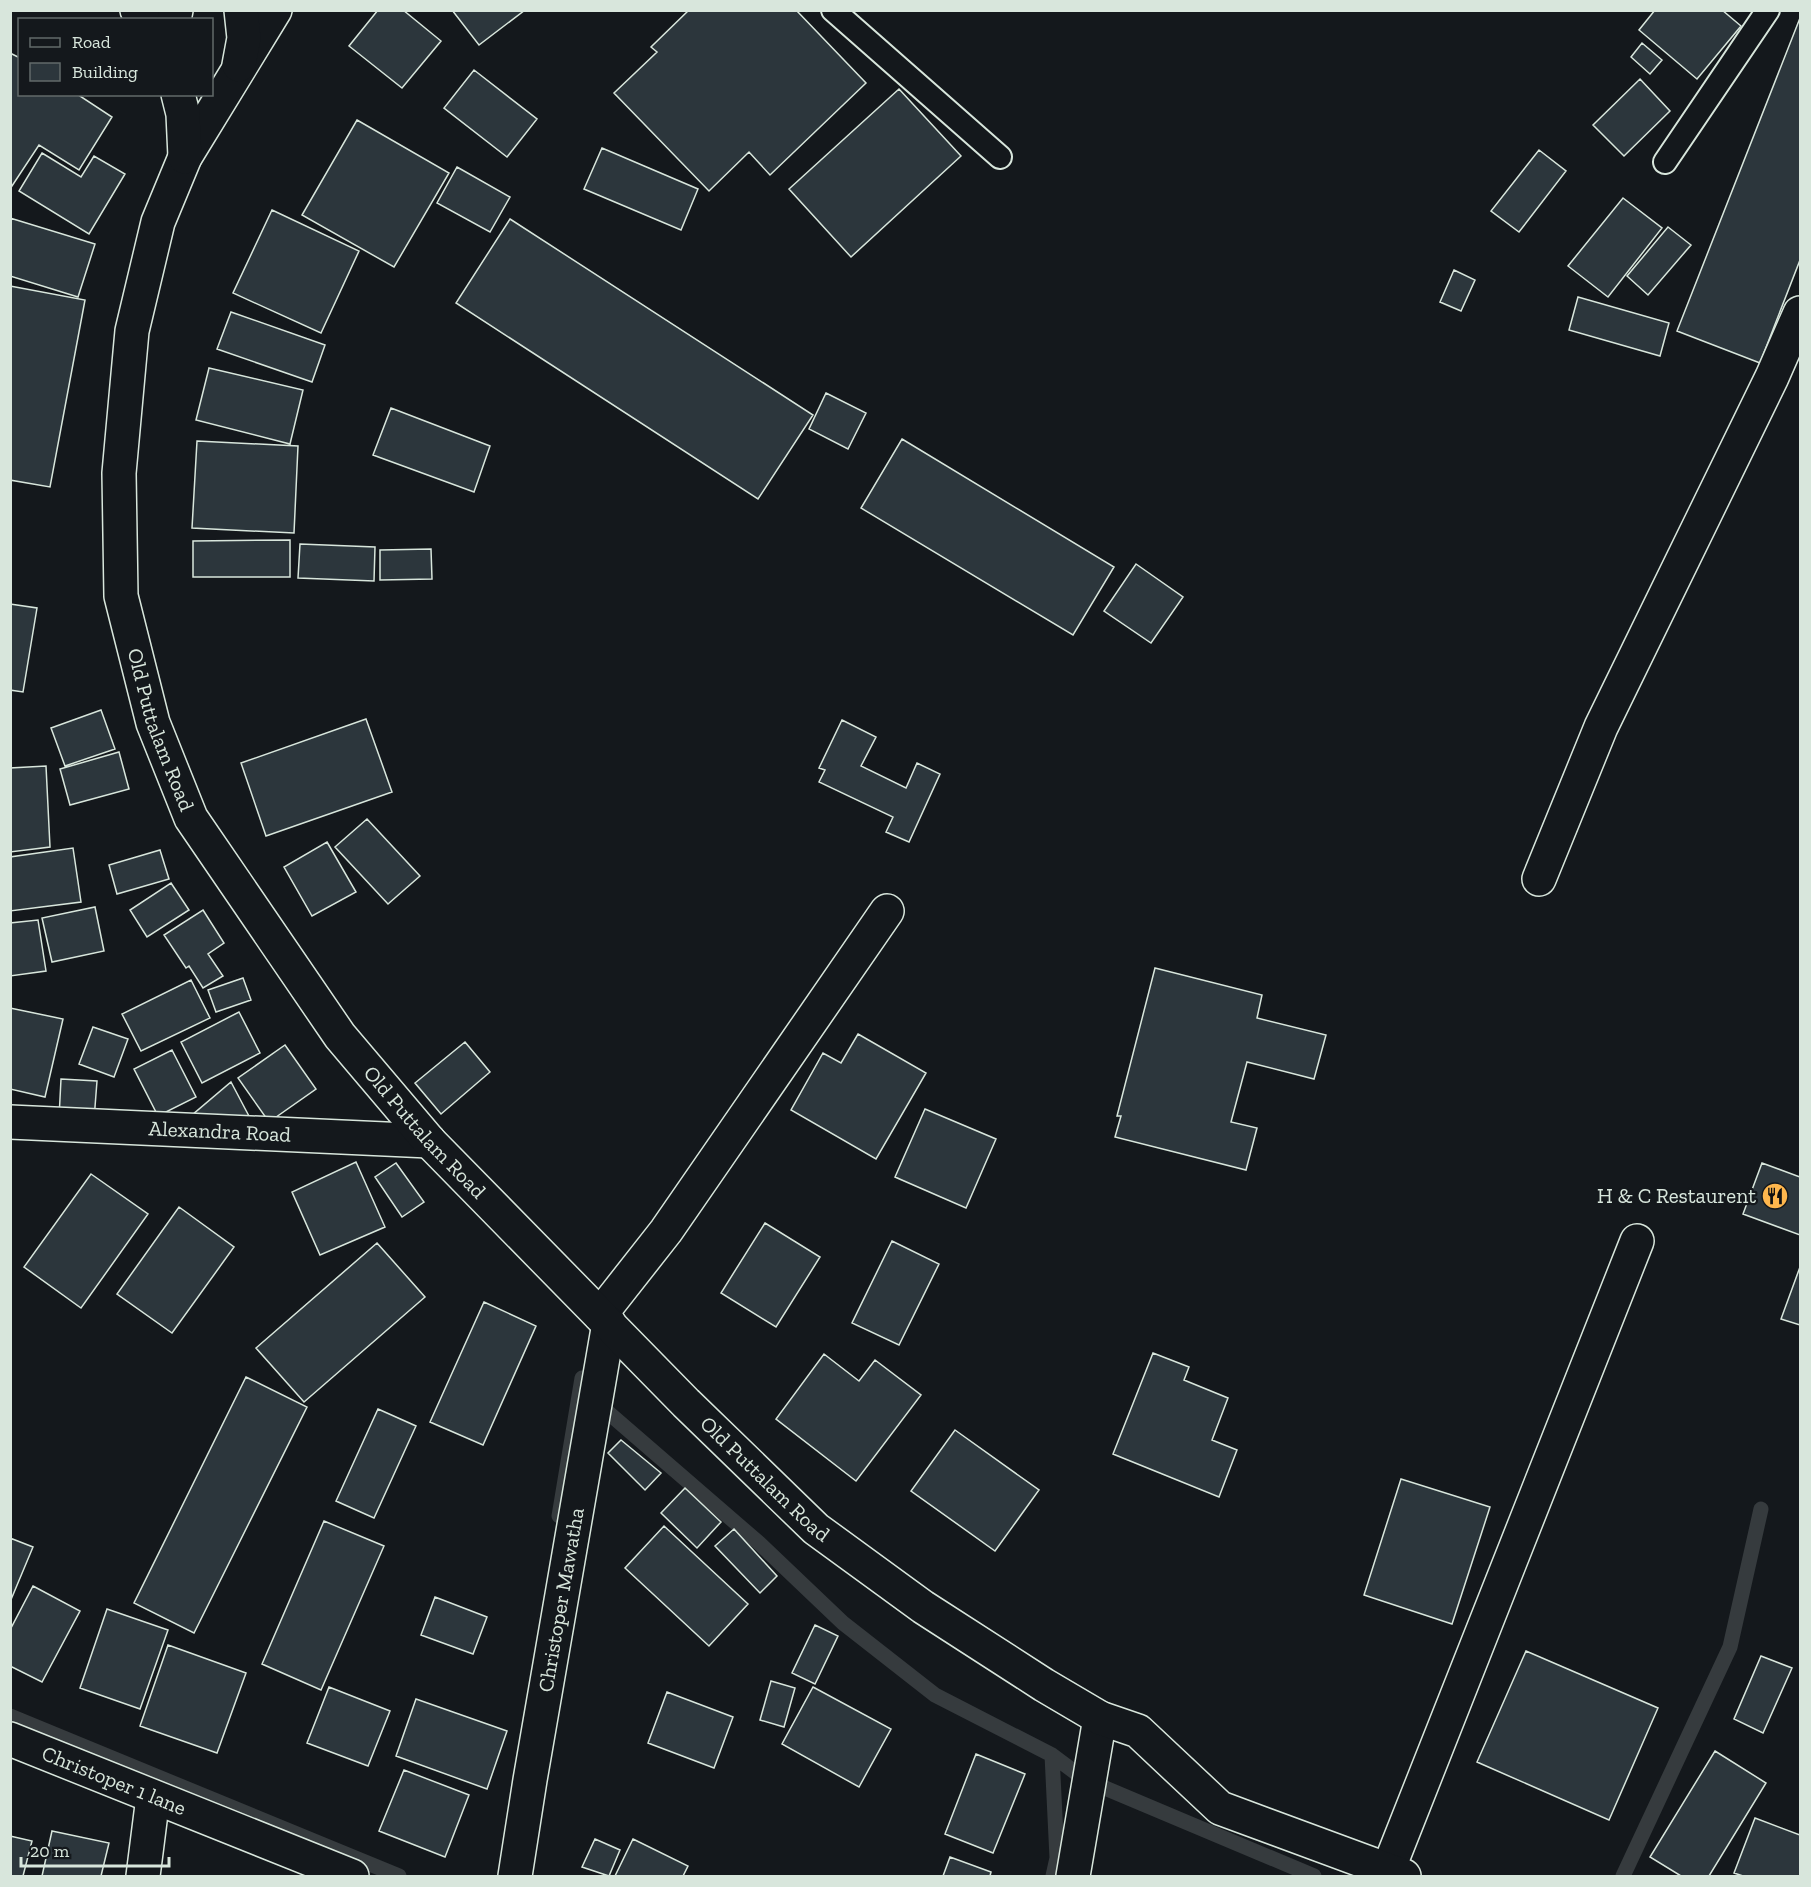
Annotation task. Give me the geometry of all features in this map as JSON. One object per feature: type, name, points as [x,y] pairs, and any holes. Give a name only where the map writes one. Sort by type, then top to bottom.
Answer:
[{"type":"street","points":[[239,70],[244,38],[242,10]]},
{"type":"street","name":"Old Puttalam Road","points":[[275,10],[185,157],[158,222],[132,331],[119,473],[121,596],[153,723],[191,818],[340,1036],[429,1141],[686,1403],[816,1529],[923,1607],[1044,1685],[1100,1718],[1138,1731],[1220,1808],[1396,1873]]},
{"type":"street","points":[[178,96],[183,114],[185,157]]},
{"type":"street","points":[[1539,879],[1601,727],[1772,377],[1800,313]]},
{"type":"street","points":[[604,1319],[887,912]]},
{"type":"street","name":"Alexandra Road","points":[[10,1122],[429,1141]]},
{"type":"street","points":[[1396,1873],[1637,1241]]},
{"type":"street","name":"Christoper Mawatha","points":[[515,1876],[604,1319]]},
{"type":"street","points":[[1073,1876],[1100,1718]]},
{"type":"street","name":"Christoper 1 lane","points":[[10,1739],[352,1876]]},
{"type":"street","points":[[143,1876],[153,1797]]},
{"type":"lane","points":[[833,10],[1000,157]]},
{"type":"lane","points":[[1665,162],[1768,10]]},
{"type":"building","points":[[378,10],[403,10],[441,41],[402,88],[349,46]]},
{"type":"building","points":[[452,10],[525,10],[479,45]]},
{"type":"building","points":[[689,10],[796,10],[866,83],[770,175],[749,152],[709,191],[614,93],[657,52],[651,47]]},
{"type":"building","points":[[1655,10],[1722,10],[1741,26],[1697,79],[1639,30]]},
{"type":"building","points":[[1800,18],[1800,260],[1760,363],[1677,331]]},
{"type":"building","points":[[1642,43],[1662,60],[1650,74],[1631,57]]},
{"type":"building","points":[[10,53],[18,57],[18,96],[80,96],[112,117],[79,170],[39,145],[10,189]]},
{"type":"building","points":[[474,70],[537,119],[507,157],[444,108]]},
{"type":"building","points":[[1640,79],[1670,111],[1624,156],[1593,125]]},
{"type":"building","points":[[899,89],[961,156],[851,257],[789,189]]},
{"type":"building","points":[[357,120],[449,173],[394,267],[302,215]]},
{"type":"building","points":[[602,148],[698,189],[681,230],[584,189]]},
{"type":"building","points":[[1539,150],[1566,171],[1519,232],[1491,211]]},
{"type":"building","points":[[42,153],[81,177],[94,156],[125,174],[89,234],[19,191]]},
{"type":"building","points":[[457,167],[510,197],[490,232],[437,203]]},
{"type":"building","points":[[1623,198],[1662,228],[1608,297],[1568,266]]},
{"type":"building","points":[[272,210],[359,251],[321,333],[233,293]]},
{"type":"building","points":[[10,218],[95,244],[78,297],[10,276]]},
{"type":"building","points":[[510,219],[813,415],[758,499],[456,303]]},
{"type":"building","points":[[1668,227],[1691,245],[1648,295],[1627,276]]},
{"type":"building","points":[[1454,270],[1475,280],[1461,311],[1440,302]]},
{"type":"building","points":[[10,286],[85,300],[50,487],[10,480]]},
{"type":"building","points":[[1578,297],[1669,323],[1660,356],[1569,330]]},
{"type":"building","points":[[231,312],[325,345],[312,382],[217,349]]},
{"type":"building","points":[[209,368],[303,390],[290,444],[196,420]]},
{"type":"building","points":[[826,393],[866,413],[848,449],[809,429]]},
{"type":"building","points":[[391,408],[490,446],[474,492],[373,455]]},
{"type":"building","points":[[902,439],[1114,567],[1073,635],[861,508]]},
{"type":"building","points":[[197,441],[298,446],[294,533],[192,528]]},
{"type":"building","points":[[290,540],[290,577],[193,577],[193,541]]},
{"type":"building","points":[[300,544],[375,547],[374,581],[298,578]]},
{"type":"building","points":[[431,549],[432,579],[380,580],[380,550]]},
{"type":"building","points":[[1136,564],[1183,597],[1151,643],[1104,611]]},
{"type":"building","points":[[10,604],[37,608],[23,692],[10,690]]},
{"type":"building","points":[[101,710],[115,749],[65,766],[51,728]]},
{"type":"building","points":[[366,719],[392,792],[266,836],[241,763]]},
{"type":"building","points":[[842,720],[876,737],[861,766],[906,788],[917,763],[940,774],[909,842],[886,832],[893,817],[819,782],[825,770],[819,768]]},
{"type":"building","points":[[119,752],[129,789],[70,805],[60,769]]},
{"type":"building","points":[[46,766],[50,847],[10,852],[10,768]]},
{"type":"building","points":[[367,819],[420,876],[388,904],[335,847]]},
{"type":"building","points":[[327,842],[356,892],[312,916],[284,867]]},
{"type":"building","points":[[73,848],[81,902],[10,911],[10,857]]},
{"type":"building","points":[[160,850],[169,879],[117,894],[109,865]]},
{"type":"building","points":[[171,883],[189,910],[147,937],[130,910]]},
{"type":"building","points":[[95,907],[104,951],[52,962],[42,918]]},
{"type":"building","points":[[203,910],[224,943],[208,954],[223,976],[203,988],[189,966],[186,968],[164,935]]},
{"type":"building","points":[[38,920],[46,971],[10,976],[10,923]]},
{"type":"building","points":[[1155,968],[1262,995],[1257,1018],[1326,1035],[1314,1079],[1247,1062],[1231,1122],[1257,1128],[1246,1170],[1115,1137],[1121,1116],[1117,1116]]},
{"type":"building","points":[[243,978],[251,1000],[216,1012],[208,990]]},
{"type":"building","points":[[191,980],[210,1018],[141,1051],[122,1014]]},
{"type":"building","points":[[10,1008],[63,1019],[45,1097],[10,1089]]},
{"type":"building","points":[[239,1012],[260,1053],[202,1083],[181,1042]]},
{"type":"building","points":[[93,1027],[128,1039],[114,1077],[79,1064]]},
{"type":"building","points":[[858,1034],[926,1073],[876,1159],[791,1110],[823,1053],[841,1063]]},
{"type":"building","points":[[465,1042],[490,1072],[441,1114],[415,1083]]},
{"type":"building","points":[[285,1045],[316,1089],[269,1122],[238,1078]]},
{"type":"building","points":[[172,1050],[196,1097],[158,1116],[134,1069]]},
{"type":"building","points":[[61,1079],[97,1081],[94,1120],[59,1118]]},
{"type":"building","points":[[231,1082],[250,1118],[185,1121]]},
{"type":"building","points":[[925,1109],[996,1139],[966,1208],[895,1177]]},
{"type":"building","points":[[356,1162],[385,1227],[320,1255],[292,1192]]},
{"type":"building","points":[[396,1163],[424,1202],[402,1217],[375,1177]]},
{"type":"building","name":"H & C Restaurent","points":[[1762,1163],[1800,1177],[1800,1235],[1743,1214]]},
{"type":"building","points":[[91,1174],[148,1214],[81,1308],[24,1267]]},
{"type":"building","points":[[179,1207],[234,1247],[172,1333],[117,1294]]},
{"type":"building","points":[[765,1223],[820,1257],[776,1327],[721,1293]]},
{"type":"building","points":[[892,1241],[939,1264],[899,1345],[852,1323]]},
{"type":"building","points":[[377,1243],[425,1297],[304,1402],[256,1348]]},
{"type":"building","points":[[1800,1267],[1800,1325],[1781,1319]]},
{"type":"building","points":[[484,1302],[536,1326],[483,1445],[430,1422]]},
{"type":"building","points":[[1153,1353],[1189,1367],[1184,1380],[1228,1398],[1212,1440],[1237,1450],[1219,1497],[1113,1454]]},
{"type":"building","points":[[824,1354],[859,1381],[875,1360],[921,1395],[856,1481],[776,1419]]},
{"type":"building","points":[[246,1377],[307,1407],[194,1633],[134,1603]]},
{"type":"building","points":[[378,1409],[416,1426],[374,1518],[336,1501]]},
{"type":"building","points":[[955,1430],[1039,1490],[995,1551],[911,1491]]},
{"type":"building","points":[[621,1440],[661,1473],[645,1490],[608,1453]]},
{"type":"building","points":[[1401,1479],[1490,1507],[1452,1624],[1364,1595]]},
{"type":"building","points":[[685,1488],[721,1522],[697,1548],[661,1513]]},
{"type":"building","points":[[324,1521],[384,1546],[321,1690],[262,1664]]},
{"type":"building","points":[[664,1526],[748,1604],[709,1646],[625,1568]]},
{"type":"building","points":[[734,1529],[777,1576],[760,1593],[715,1546]]},
{"type":"building","points":[[10,1538],[33,1547],[10,1602]]},
{"type":"building","points":[[33,1586],[80,1611],[42,1682],[10,1666],[10,1630]]},
{"type":"building","points":[[435,1597],[487,1617],[473,1654],[421,1635]]},
{"type":"building","points":[[107,1609],[168,1630],[140,1709],[80,1688]]},
{"type":"building","points":[[815,1625],[838,1636],[815,1684],[792,1673]]},
{"type":"building","points":[[168,1645],[246,1673],[217,1753],[140,1726]]},
{"type":"building","points":[[1526,1651],[1658,1708],[1609,1820],[1477,1762]]},
{"type":"building","points":[[1761,1656],[1792,1668],[1763,1733],[1734,1719]]},
{"type":"building","points":[[771,1681],[795,1688],[784,1727],[760,1720]]},
{"type":"building","points":[[329,1687],[390,1711],[368,1766],[307,1743]]},
{"type":"building","points":[[813,1687],[891,1729],[859,1787],[782,1744]]},
{"type":"building","points":[[667,1692],[733,1717],[714,1768],[648,1743]]},
{"type":"building","points":[[416,1699],[507,1731],[487,1789],[396,1756]]},
{"type":"building","points":[[1715,1751],[1766,1783],[1709,1876],[1681,1876],[1650,1857]]},
{"type":"building","points":[[976,1754],[1025,1774],[993,1853],[945,1834]]},
{"type":"building","points":[[404,1770],[469,1795],[445,1857],[379,1831]]},
{"type":"building","points":[[1755,1818],[1800,1835],[1800,1876],[1743,1876],[1734,1873]]},
{"type":"building","points":[[52,1831],[109,1843],[101,1876],[42,1876]]},
{"type":"building","points":[[10,1836],[32,1841],[23,1876],[10,1876]]},
{"type":"building","points":[[595,1839],[620,1850],[609,1876],[582,1867]]},
{"type":"building","points":[[633,1839],[688,1866],[683,1876],[615,1876]]},
{"type":"building","points":[[950,1857],[991,1872],[990,1876],[943,1876]]},
{"type":"waterway","points":[[559,1516],[582,1378],[596,1402],[759,1543],[843,1623],[935,1695],[1052,1755],[1076,1773]]},
{"type":"waterway","points":[[1623,1876],[1730,1647],[1761,1509]]},
{"type":"waterway","points":[[10,1716],[399,1876]]},
{"type":"waterway","points":[[1052,1755],[1057,1858],[1053,1876]]},
{"type":"waterway","points":[[1105,1788],[1314,1876]]},
{"type":"place","name":"H & C Restaurent","points":[[1775,1196]]}]
